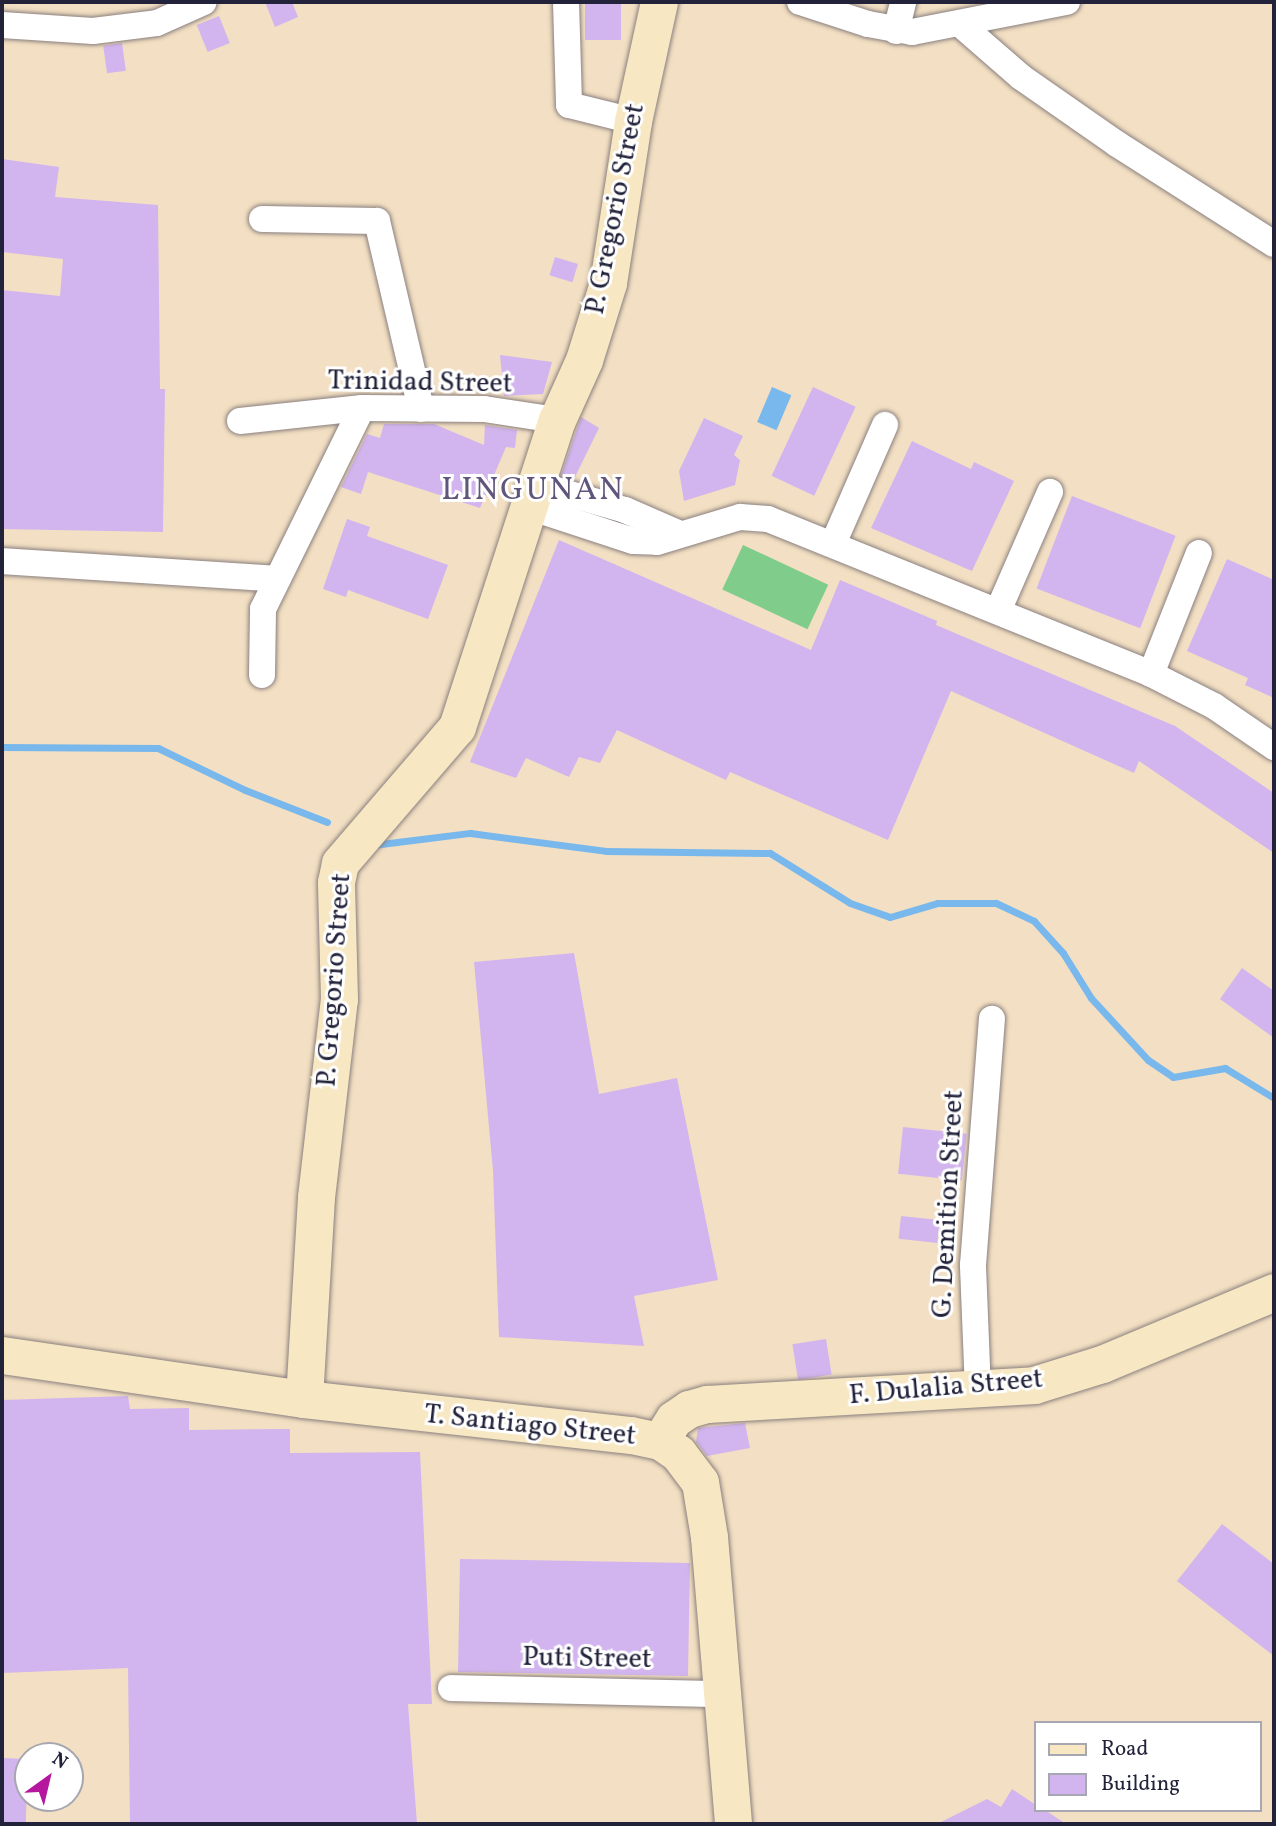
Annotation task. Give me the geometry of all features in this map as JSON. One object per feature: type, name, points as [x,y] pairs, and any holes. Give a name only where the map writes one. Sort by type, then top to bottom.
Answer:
[{"type":"street","points":[[2,25],[93,31],[156,12],[204,2]]},
{"type":"street","points":[[566,2],[569,106],[633,121]]},
{"type":"street","name":"P. Gregorio Street","points":[[304,1399],[316,1197],[339,999],[336,882],[340,863],[457,727],[557,420],[584,360],[608,283],[633,121],[659,2]]},
{"type":"street","points":[[800,2],[896,31],[960,24],[1067,2]]},
{"type":"street","points":[[896,31],[903,2]]},
{"type":"street","points":[[960,24],[1021,77],[1117,144],[1274,244]]},
{"type":"street","points":[[262,219],[377,221],[421,409]]},
{"type":"street","points":[[262,675],[263,609],[362,408]]},
{"type":"street","name":"Trinidad Street","points":[[240,421],[362,408],[484,409],[557,420]]},
{"type":"street","points":[[833,544],[884,425]]},
{"type":"street","points":[[998,611],[1050,492]]},
{"type":"street","points":[[534,496],[680,534],[749,518],[768,519],[1151,674],[1214,705],[1274,747]]},
{"type":"street","points":[[1151,674],[1199,553]]},
{"type":"street","points":[[2,561],[277,579]]},
{"type":"street","name":"G. Demition Street","points":[[978,1391],[973,1265],[992,1019]]},
{"type":"street","name":"F. Dulalia Street","points":[[660,1441],[674,1419],[689,1409],[707,1404],[978,1391],[1034,1385],[1102,1364],[1274,1292]]},
{"type":"street","name":"T. Santiago Street","points":[[2,1355],[304,1399],[660,1441],[678,1452],[700,1482],[717,1605],[721,1693],[733,1824]]},
{"type":"street","name":"Puti Street","points":[[451,1688],[721,1693]]},
{"type":"green space","points":[[743,545],[828,585],[807,629],[722,589]]},
{"type":"water","points":[[772,387],[791,395],[776,430],[757,422]]},
{"type":"building","points":[[265,2],[292,2],[298,17],[275,27]]},
{"type":"building","points":[[585,2],[621,2],[621,40],[585,40]]},
{"type":"building","points":[[219,16],[230,43],[208,52],[197,25]]},
{"type":"building","points":[[122,43],[126,71],[107,73],[103,46]]},
{"type":"building","points":[[2,159],[59,167],[55,197],[158,205],[160,389],[165,389],[163,532],[2,529],[2,290],[60,296],[63,259],[2,252]]},
{"type":"building","points":[[555,257],[578,264],[572,282],[549,275]]},
{"type":"building","points":[[500,355],[552,362],[543,394],[504,396]]},
{"type":"building","points":[[813,387],[856,407],[814,496],[772,476]]},
{"type":"building","points":[[581,417],[599,428],[574,479],[561,475]]},
{"type":"building","points":[[704,418],[743,436],[734,455],[740,460],[735,485],[684,501],[679,471]]},
{"type":"building","points":[[384,424],[434,424],[484,445],[485,425],[517,430],[515,448],[506,447],[480,508],[368,472],[361,494],[341,487],[367,434],[380,438]]},
{"type":"building","points":[[912,441],[971,469],[974,462],[1014,481],[972,571],[871,528]]},
{"type":"building","points":[[1072,496],[1176,536],[1140,628],[1037,588]]},
{"type":"building","points":[[347,519],[370,527],[367,536],[448,565],[428,619],[348,590],[346,597],[323,589]]},
{"type":"building","points":[[559,540],[811,650],[840,580],[937,621],[936,625],[1175,726],[1274,793],[1274,853],[1139,761],[1134,773],[951,691],[888,840],[730,772],[726,780],[617,730],[600,763],[579,757],[569,777],[526,758],[516,778],[470,762]]},
{"type":"building","points":[[1227,559],[1274,580],[1274,698],[1245,685],[1248,678],[1187,651]]},
{"type":"building","points":[[574,953],[599,1094],[677,1078],[718,1280],[634,1296],[644,1346],[499,1337],[493,1171],[474,962]]},
{"type":"building","points":[[1242,968],[1274,991],[1274,1038],[1220,999]]},
{"type":"building","points":[[903,1127],[967,1134],[962,1180],[898,1174]]},
{"type":"building","points":[[901,1216],[940,1220],[937,1243],[899,1239]]},
{"type":"building","points":[[826,1339],[832,1375],[798,1380],[792,1344]]},
{"type":"building","points":[[128,1396],[130,1409],[189,1408],[189,1430],[290,1429],[290,1453],[420,1452],[432,1704],[408,1704],[417,1824],[130,1824],[128,1668],[2,1673],[2,1400]]},
{"type":"building","points":[[745,1423],[750,1448],[707,1456],[696,1442],[698,1428]]},
{"type":"building","points":[[1222,1524],[1274,1564],[1274,1656],[1177,1581]]},
{"type":"building","points":[[460,1559],[690,1563],[688,1676],[458,1672]]},
{"type":"building","points":[[2,1758],[14,1758],[14,1812],[26,1812],[26,1824],[2,1824]]},
{"type":"building","points":[[1012,1789],[1034,1804],[1034,1812],[1048,1812],[1066,1824],[937,1824],[987,1799],[1001,1807]]},
{"type":"waterway","points":[[2,747],[158,748],[245,790],[327,822]]},
{"type":"waterway","points":[[373,845],[470,833],[606,851],[770,853],[850,903],[890,917],[938,903],[996,903],[1034,921],[1063,953],[1091,998],[1148,1060],[1173,1077],[1225,1068],[1274,1098]]},
{"type":"district","name":"LINGUNAN","points":[[533,491]]}]
